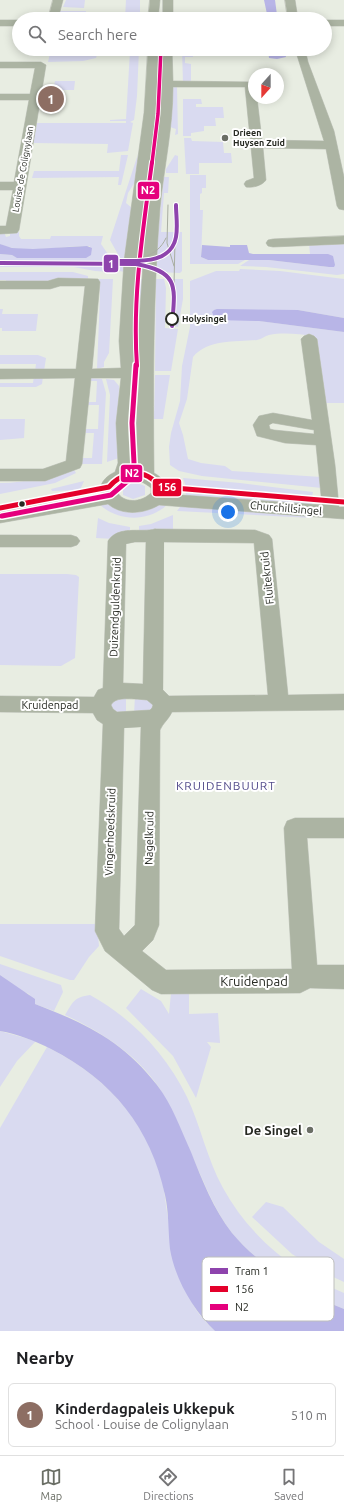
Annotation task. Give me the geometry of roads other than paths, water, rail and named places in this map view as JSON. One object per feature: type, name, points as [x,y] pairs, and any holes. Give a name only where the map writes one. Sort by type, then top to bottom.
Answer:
[{"type":"street","points":[[55,12],[58,0]]},
{"type":"street","points":[[154,12],[155,0]]},
{"type":"street","points":[[168,0],[168,12]]},
{"type":"street","points":[[290,0],[292,12]]},
{"type":"street","points":[[0,23],[12,23]]},
{"type":"street","points":[[332,23],[344,24]]},
{"type":"street","points":[[123,475],[126,459],[124,423],[129,373],[127,341],[131,261],[153,84],[153,56]]},
{"type":"street","points":[[145,475],[145,374],[149,265],[167,105],[167,56]]},
{"type":"street","points":[[302,56],[332,131],[331,145],[344,206]]},
{"type":"street","name":"Louise de Colignylaan","points":[[0,65],[42,65],[12,230],[0,230]]},
{"type":"street","points":[[153,84],[250,84],[258,144],[260,180],[250,184]]},
{"type":"street","points":[[0,97],[35,97]]},
{"type":"street","points":[[258,144],[331,145]]},
{"type":"street","points":[[0,186],[19,186]]},
{"type":"street","points":[[273,243],[344,240]]},
{"type":"street","points":[[0,285],[50,285],[58,282],[93,282],[74,464],[45,475],[0,475]]},
{"type":"street","name":"Churchillsingel","points":[[157,493],[181,500],[337,507],[321,433],[309,339]]},
{"type":"street","points":[[105,373],[113,370],[119,350],[127,341]]},
{"type":"street","points":[[0,374],[145,374]]},
{"type":"street","points":[[123,475],[145,475],[153,480],[157,493],[144,506],[132,507],[118,504],[110,492],[113,481],[123,475]]},
{"type":"street","points":[[0,508],[110,492]]},
{"type":"street","points":[[0,517],[110,492]]},
{"type":"street","points":[[155,535],[157,704]]},
{"type":"street","name":"Fluitekruid","points":[[135,536],[256,536],[263,539],[279,702]]},
{"type":"street","name":"Duizendguldenkruid","points":[[109,705],[118,541],[125,537],[135,536]]},
{"type":"street","points":[[0,541],[71,541]]},
{"type":"street","points":[[109,705],[344,702]]},
{"type":"street","name":"Kruidenpad","points":[[0,704],[109,705]]},
{"type":"street","points":[[109,705],[157,704]]},
{"type":"street","name":"Nagelkruid","points":[[120,947],[144,932],[147,925],[150,730],[157,704]]},
{"type":"street","name":"Vingerhoedskruid","points":[[109,705],[107,931],[120,947]]},
{"type":"street","points":[[305,976],[302,903],[295,828],[344,828]]},
{"type":"street","name":"Kruidenpad","points":[[120,947],[161,982],[300,981],[305,976],[344,977]]},
{"type":"water","points":[[264,0],[275,0],[277,12],[267,12]]},
{"type":"water","points":[[269,56],[286,57],[277,59],[269,58]]},
{"type":"water","points":[[0,244],[12,248],[33,249],[87,246],[92,248],[91,255],[86,258],[17,258],[12,255],[0,254]]},
{"type":"water","points":[[202,245],[230,247],[230,245],[247,245],[249,253],[253,254],[328,254],[333,256],[335,265],[334,267],[329,267],[269,260],[208,260],[201,257]]},
{"type":"water","points":[[217,309],[298,310],[344,318],[344,332],[259,321],[215,320],[212,312]]},
{"type":"water","points":[[0,975],[35,999],[35,1004],[87,1026],[117,1045],[131,1056],[162,1092],[172,1109],[209,1194],[220,1215],[232,1233],[257,1257],[202,1257],[202,1317],[186,1293],[172,1260],[167,1208],[159,1171],[150,1148],[126,1108],[93,1075],[73,1061],[33,1041],[0,1031]]},
{"type":"water","points":[[334,1305],[344,1309],[344,1331],[215,1331],[205,1321],[334,1321]]},
{"type":"tram line","points":[[168,205],[167,243],[174,266]]},
{"type":"tram line","name":"1","points":[[118,261],[151,260],[159,258],[172,249],[177,233],[176,205]]},
{"type":"tram line","points":[[117,261],[138,259],[152,254],[162,245],[166,238]]},
{"type":"tram line","points":[[174,286],[175,240]]},
{"type":"tram line","name":"1","points":[[0,263],[136,264],[151,267],[168,276],[172,283],[174,291],[172,326]]},
{"type":"place","name":"Kinderdagpaleis Ukkepuk","points":[[51,99]]},
{"type":"place","name":"Drieen Huysen Zuid","points":[[225,138]]},
{"type":"place","name":"Holysingel","points":[[172,319]]},
{"type":"place","name":"De Singel","points":[[310,1130]]},
{"type":"district","name":"KRUIDENBUURT","points":[[226,785]]}]
